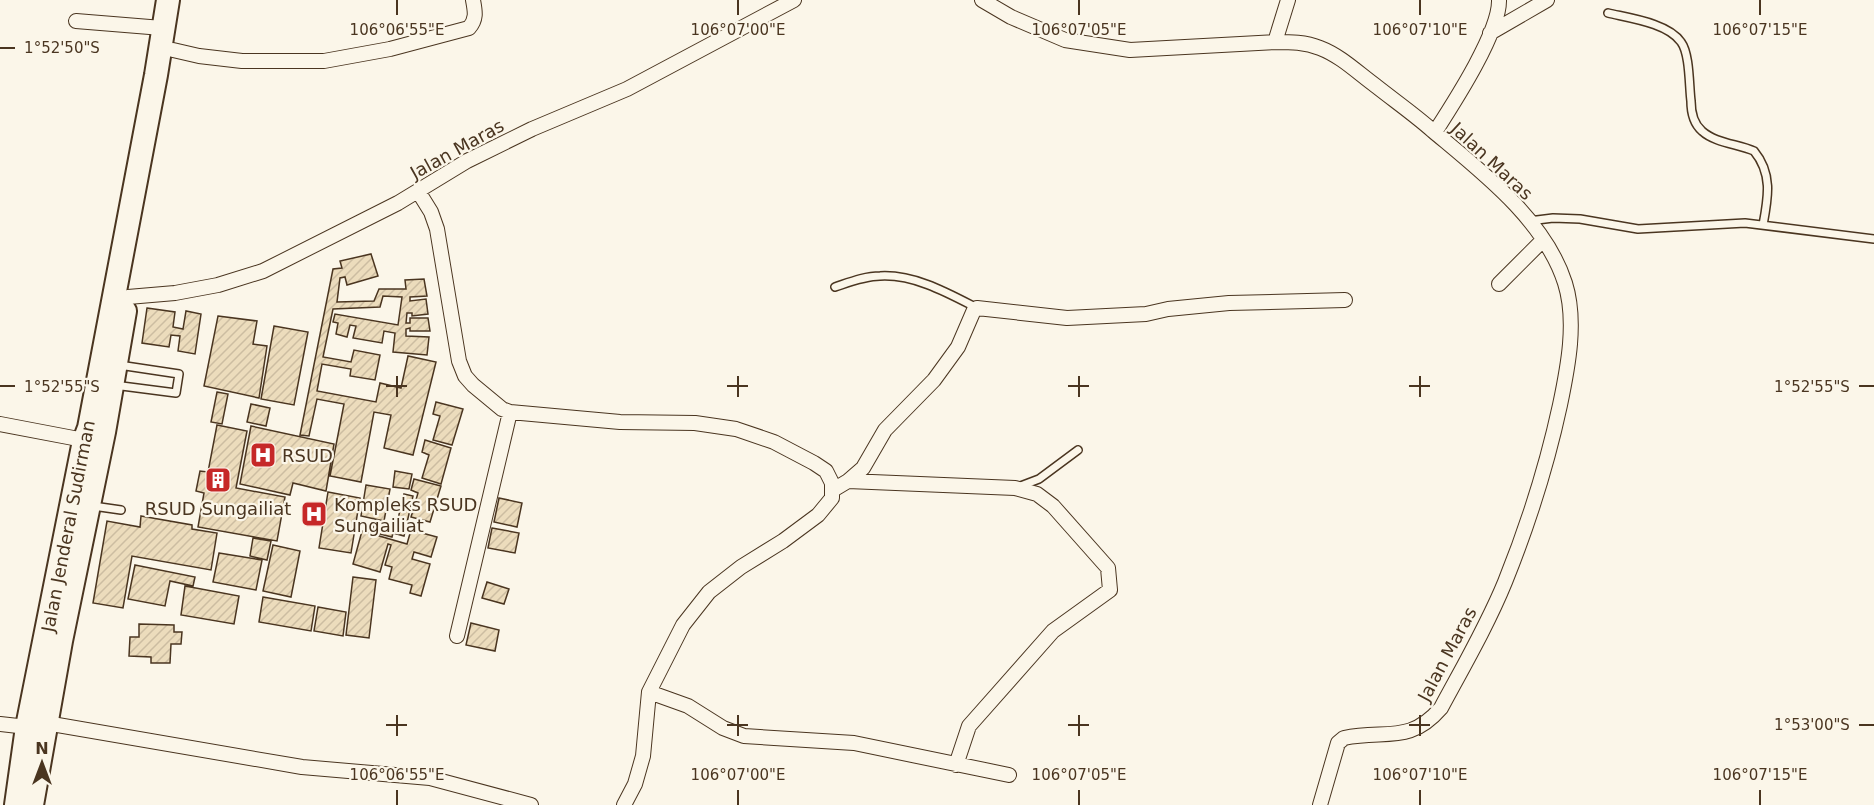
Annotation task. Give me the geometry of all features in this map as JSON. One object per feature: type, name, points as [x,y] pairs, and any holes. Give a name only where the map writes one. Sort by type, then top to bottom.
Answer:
[{"type":"highway","name":"Jalan Jenderal Sudirman","points":[[32,805],[37,725],[106,374],[168,0]]},
{"type":"highway","name":"Jalan Jenderal Sudirman","points":[[106,374],[128,297],[144,193],[182,0]]},
{"type":"highway","name":"Jalan Jenderal Sudirman","points":[[16,805],[61,641],[89,506],[93,442]]},
{"type":"street","points":[[173,50],[199,56],[242,61],[324,61],[390,49],[469,28],[475,15],[473,0]]},
{"type":"street","name":"Jalan Maras","points":[[128,297],[175,293],[218,285],[264,271],[418,191],[467,161],[531,129],[627,89],[794,0]]},
{"type":"street","name":"Jalan Maras","points":[[982,0],[1011,17],[1065,40],[1130,50],[1275,42],[1299,42],[1320,48],[1340,58],[1436,132],[1508,196],[1543,240],[1566,284],[1570,335],[1566,376],[1549,452],[1504,583],[1441,708],[1420,727],[1404,734],[1344,738],[1338,743],[1320,805]]},
{"type":"street","points":[[1275,42],[1288,0]]},
{"type":"street","points":[[1436,132],[1464,86],[1490,33],[1499,10],[1499,0]]},
{"type":"street","points":[[1490,33],[1546,0]]},
{"type":"street","points":[[76,21],[162,28]]},
{"type":"street","points":[[418,191],[431,212],[437,230],[456,347],[465,376],[502,409],[510,412],[620,422],[695,423],[736,429],[774,442],[814,463],[826,471],[833,490],[830,502],[818,515],[783,542],[741,567],[709,592],[683,625],[649,692],[643,756],[635,784],[624,805]]},
{"type":"street","points":[[1499,284],[1543,240]]},
{"type":"street","points":[[833,490],[863,468],[885,430],[934,380],[958,346],[977,308],[1066,318],[1146,314],[1168,309],[1229,303],[1345,300]]},
{"type":"street","points":[[457,636],[510,412]]},
{"type":"street","points":[[0,424],[93,442]]},
{"type":"street","points":[[848,481],[1016,488],[1037,494],[1053,506],[1108,568],[1110,590],[1053,631],[969,726],[956,765]]},
{"type":"street","points":[[649,692],[688,706],[723,728],[744,736],[854,743],[1009,775]]},
{"type":"street","points":[[0,724],[37,725],[302,767],[430,778],[502,801],[531,805]]},
{"type":"lane","points":[[1608,13],[1664,28],[1682,42],[1695,122],[1703,132],[1713,138],[1754,151],[1765,168],[1769,189],[1763,225]]},
{"type":"lane","points":[[1529,221],[1552,218],[1581,219],[1638,229],[1722,223],[1763,225],[1874,239]]},
{"type":"lane","points":[[835,287],[867,277],[891,276],[933,287],[977,308]]},
{"type":"lane","points":[[106,374],[179,374],[176,393],[106,374]]},
{"type":"lane","points":[[1016,488],[1039,479],[1078,450]]},
{"type":"lane","points":[[89,506],[121,510]]},
{"type":"building","points":[[371,254],[378,276],[347,285],[345,277],[340,278],[337,302],[374,301],[379,289],[406,289],[405,280],[424,279],[427,296],[410,297],[410,301],[426,299],[428,314],[412,316],[412,313],[407,313],[406,323],[410,323],[410,318],[428,318],[430,331],[410,331],[410,328],[406,329],[406,336],[429,337],[427,355],[393,352],[395,333],[384,331],[382,343],[353,338],[356,326],[350,325],[347,337],[336,334],[338,323],[333,322],[335,314],[398,325],[402,297],[383,296],[380,307],[333,309],[323,357],[351,362],[354,350],[380,355],[375,380],[350,376],[351,369],[322,364],[317,391],[376,402],[380,383],[401,388],[408,356],[436,362],[413,455],[384,448],[391,415],[374,412],[361,482],[330,476],[344,404],[317,399],[309,436],[300,435],[333,269],[342,268],[340,261]]},
{"type":"building","points":[[147,308],[175,312],[173,327],[183,329],[186,311],[201,314],[195,354],[178,351],[180,336],[171,335],[169,347],[142,343]]},
{"type":"building","points":[[218,316],[257,321],[253,344],[267,346],[259,398],[204,386]]},
{"type":"building","points":[[274,326],[308,332],[294,405],[261,399]]},
{"type":"building","points":[[217,392],[228,394],[222,424],[211,422]]},
{"type":"building","points":[[436,402],[463,409],[452,445],[433,440],[440,416],[433,414]]},
{"type":"building","points":[[251,404],[270,408],[266,426],[247,422]]},
{"type":"building","name":"RSUD Sungailiat","points":[[217,425],[247,431],[236,488],[285,497],[277,541],[198,527],[204,493],[196,491],[200,471],[208,472]]},
{"type":"building","points":[[251,426],[334,444],[326,491],[293,483],[290,495],[240,484]]},
{"type":"building","points":[[425,440],[451,448],[441,484],[422,478],[429,455],[422,452]]},
{"type":"building","points":[[395,471],[412,474],[409,489],[393,487]]},
{"type":"building","points":[[414,479],[441,486],[430,522],[411,517],[418,493],[411,490]]},
{"type":"building","points":[[366,485],[390,489],[384,521],[361,516]]},
{"type":"building","points":[[328,492],[360,498],[351,553],[319,548]]},
{"type":"building","points":[[404,494],[413,496],[404,536],[393,533],[392,537],[372,532],[375,522],[396,527]]},
{"type":"building","points":[[499,498],[522,503],[517,527],[494,522]]},
{"type":"building","points":[[141,516],[192,525],[192,529],[217,533],[211,570],[132,556],[123,608],[93,603],[107,521],[140,527]]},
{"type":"building","points":[[492,528],[519,533],[515,553],[488,548]]},
{"type":"building","points":[[411,530],[437,537],[431,557],[414,552],[412,559],[430,564],[421,596],[410,593],[412,585],[389,579],[392,567],[385,565],[391,545],[388,544],[380,572],[353,564],[362,531],[407,544]]},
{"type":"building","points":[[253,538],[271,541],[267,560],[250,556]]},
{"type":"building","points":[[273,545],[300,551],[291,597],[263,591]]},
{"type":"building","points":[[219,553],[262,560],[256,590],[213,582]]},
{"type":"building","points":[[135,565],[195,577],[193,586],[170,581],[165,606],[128,599]]},
{"type":"building","points":[[353,577],[376,580],[369,638],[346,635]]},
{"type":"building","points":[[487,582],[509,589],[504,604],[482,598]]},
{"type":"building","points":[[185,586],[239,596],[234,624],[181,615]]},
{"type":"building","points":[[263,597],[315,606],[311,631],[259,622]]},
{"type":"building","points":[[318,607],[346,612],[343,636],[314,631]]},
{"type":"building","points":[[471,623],[499,630],[495,651],[466,645]]},
{"type":"building","points":[[139,624],[174,625],[174,632],[182,632],[181,644],[171,644],[170,663],[151,663],[151,657],[129,656],[130,637],[139,637]]},
{"type":"place","name":"RSUD","points":[[263,455]]},
{"type":"place","name":"RSUD Sungailiat","points":[[218,480]]},
{"type":"place","name":"Kompleks RSUD Sungailiat","points":[[314,514]]}]
